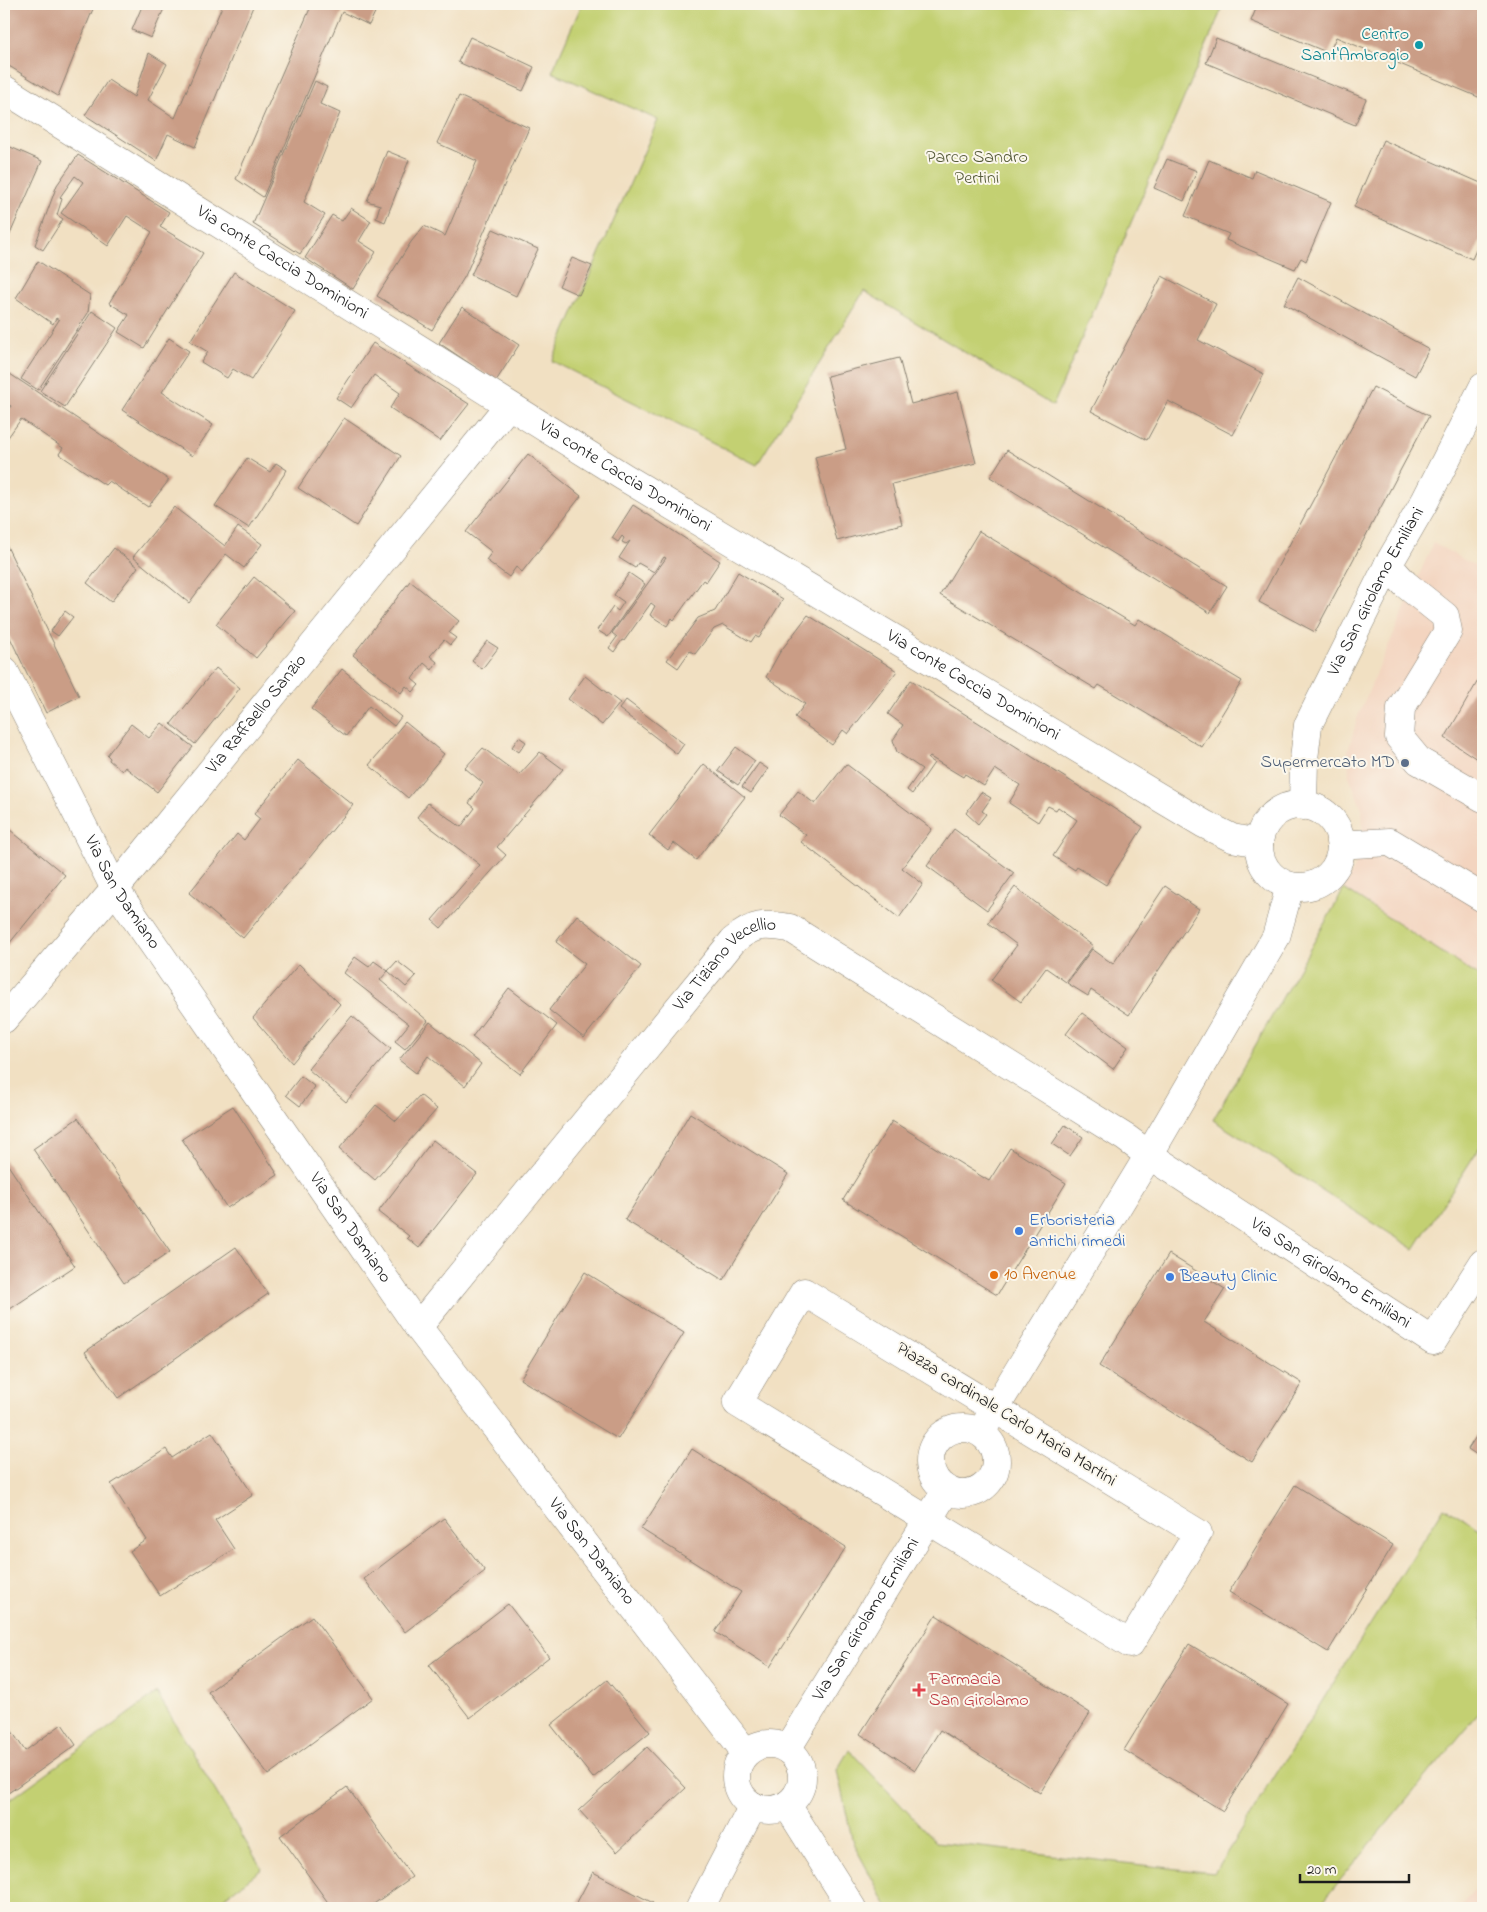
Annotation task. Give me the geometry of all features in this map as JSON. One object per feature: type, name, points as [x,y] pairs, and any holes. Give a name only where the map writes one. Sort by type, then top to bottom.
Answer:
[{"type":"street","name":"Via conte Caccia Dominioni","points":[[4,89],[624,477],[1204,824],[1232,838],[1259,843]]},
{"type":"street","name":"Via San Girolamo Emiliani","points":[[1304,806],[1304,759],[1308,725],[1388,565],[1425,501],[1483,387]]},
{"type":"street","name":"Via Raffaello Sanzio","points":[[4,1019],[115,889],[508,406]]},
{"type":"street","points":[[1388,565],[1406,584],[1445,616],[1448,631],[1401,708],[1399,737],[1419,761],[1483,798]]},
{"type":"street","name":"Via San Damiano","points":[[4,670],[115,889],[418,1327],[746,1753]]},
{"type":"street","points":[[1294,806],[1304,806],[1321,812],[1328,818],[1338,833],[1340,842],[1338,861],[1327,877],[1310,886],[1290,886],[1273,877],[1266,870],[1262,862],[1259,843],[1265,826],[1277,812],[1294,806]]},
{"type":"street","points":[[1340,842],[1354,844],[1390,842],[1483,898]]},
{"type":"street","points":[[981,1432],[1149,1156],[1276,937],[1290,886]]},
{"type":"street","name":"Via Tiziano Vecellio","points":[[418,1327],[733,941],[745,930],[759,925],[790,928],[1126,1138],[1149,1156]]},
{"type":"street","name":"Via San Girolamo Emiliani","points":[[1149,1156],[1432,1341],[1483,1263]]},
{"type":"street","name":"Piazza cardinale Carlo Maria Martini","points":[[804,1292],[996,1408],[1198,1533],[1130,1644],[736,1403],[804,1292]]},
{"type":"street","points":[[956,1428],[971,1428],[981,1432],[989,1439],[997,1458],[992,1478],[985,1486],[967,1494],[956,1493],[947,1489],[938,1482],[931,1469],[931,1453],[935,1443],[942,1435],[956,1428]]},
{"type":"street","name":"Via San Girolamo Emiliani","points":[[787,1750],[947,1489]]},
{"type":"street","points":[[762,1744],[773,1744],[787,1750],[794,1756],[802,1771],[801,1785],[797,1796],[788,1805],[772,1810],[754,1806],[739,1792],[736,1772],[740,1760],[746,1753],[762,1744]]},
{"type":"street","points":[[788,1805],[852,1908]]},
{"type":"street","points":[[700,1908],[754,1806]]},
{"type":"shaded area","name":"Supermercato MD","points":[[1433,543],[1483,570],[1483,979],[1344,889],[1355,867],[1363,843],[1362,809],[1349,776],[1348,751],[1358,716]]},
{"type":"shaded area","points":[[1483,1879],[1483,1908],[1459,1908]]},
{"type":"green space","name":"Parco Sandro Pertini","points":[[582,4],[1224,4],[1053,406],[864,291],[757,465],[552,361],[658,120],[552,72]]},
{"type":"green space","points":[[1344,889],[1483,979],[1483,1142],[1414,1249],[1213,1120]]},
{"type":"green space","points":[[1444,1507],[1483,1531],[1483,1708],[1317,1908],[888,1908],[853,1843],[837,1770],[849,1750],[936,1842],[1214,1873]]},
{"type":"green space","points":[[157,1693],[262,1869],[210,1908],[4,1908],[4,1804]]},
{"type":"building","points":[[4,4],[95,4],[58,96],[4,63]]},
{"type":"building","points":[[143,4],[166,4],[151,38],[132,30]]},
{"type":"building","points":[[223,4],[254,4],[195,147],[168,134],[156,161],[85,115],[108,80],[134,97],[149,53],[167,64],[148,100],[175,118]]},
{"type":"building","points":[[312,4],[379,4],[369,25],[342,12],[263,197],[236,179]]},
{"type":"building","name":"Centro Sant'Ambrogio","points":[[1258,4],[1483,4],[1483,99],[1336,37],[1329,53],[1251,21]]},
{"type":"building","points":[[470,37],[534,67],[523,91],[458,62]]},
{"type":"building","points":[[1216,38],[1366,99],[1355,125],[1206,63]]},
{"type":"building","points":[[315,81],[327,87],[320,104],[340,113],[304,202],[325,215],[300,254],[253,224]]},
{"type":"building","points":[[459,96],[529,128],[465,276],[432,330],[377,296],[411,242],[424,226],[445,236],[477,161],[437,143]]},
{"type":"building","points":[[1383,140],[1483,184],[1483,234],[1472,259],[1354,207]]},
{"type":"building","points":[[6,145],[42,161],[4,248],[4,150]]},
{"type":"building","points":[[387,151],[409,160],[385,222],[376,218],[380,205],[367,201]]},
{"type":"building","points":[[78,155],[169,212],[160,227],[203,253],[144,348],[118,332],[129,315],[109,303],[152,232],[127,216],[108,246],[61,213],[83,182],[75,176],[60,197],[62,199],[57,215],[63,219],[43,250],[35,245],[57,185]]},
{"type":"building","points":[[1167,159],[1197,171],[1184,201],[1154,188]]},
{"type":"building","points":[[1209,160],[1252,178],[1255,170],[1331,202],[1306,261],[1301,258],[1295,269],[1226,240],[1229,234],[1185,216]]},
{"type":"building","points":[[351,208],[371,221],[359,241],[376,252],[353,289],[305,258],[332,215],[342,221]]},
{"type":"building","points":[[493,229],[538,249],[516,296],[471,275]]},
{"type":"building","points":[[572,258],[592,266],[579,295],[559,286]]},
{"type":"building","points":[[38,261],[90,295],[88,313],[38,390],[21,379],[59,320],[56,318],[53,324],[16,298]]},
{"type":"building","points":[[234,272],[295,311],[251,380],[233,369],[227,378],[201,362],[208,352],[190,341]]},
{"type":"building","points":[[1162,276],[1216,304],[1198,340],[1264,374],[1233,435],[1168,401],[1147,440],[1091,411]]},
{"type":"building","points":[[1298,277],[1429,349],[1415,376],[1284,304]]},
{"type":"building","points":[[462,307],[519,345],[496,381],[439,343]]},
{"type":"building","points":[[92,311],[117,328],[65,407],[40,391]]},
{"type":"building","points":[[169,338],[189,351],[162,392],[213,425],[192,456],[122,410]]},
{"type":"building","points":[[373,343],[469,404],[440,441],[390,408],[400,393],[374,375],[351,408],[336,398]]},
{"type":"building","points":[[899,358],[911,404],[958,392],[976,463],[892,484],[902,524],[837,541],[815,457],[846,449],[827,376]]},
{"type":"building","points":[[4,370],[169,480],[148,507],[109,481],[105,485],[59,454],[63,448],[21,419],[4,443],[4,416],[11,406],[4,401]]},
{"type":"building","points":[[1373,387],[1429,416],[1315,632],[1259,602]]},
{"type":"building","points":[[344,418],[401,456],[356,526],[298,488]]},
{"type":"building","points":[[1007,450],[1227,586],[1210,613],[990,477]]},
{"type":"building","points":[[528,454],[581,496],[522,572],[516,567],[509,577],[486,560],[492,552],[466,532]]},
{"type":"building","points":[[247,458],[270,472],[276,463],[287,470],[249,528],[215,506]]},
{"type":"building","points":[[633,505],[720,561],[706,582],[703,580],[674,620],[672,618],[667,626],[650,615],[655,606],[651,603],[614,652],[609,648],[617,637],[612,633],[666,558],[664,557],[654,572],[638,563],[635,568],[619,558],[630,541],[626,544],[622,542],[624,538],[622,536],[618,542],[612,538]]},
{"type":"building","points":[[174,507],[225,546],[238,527],[262,544],[244,568],[226,554],[189,603],[133,557]]},
{"type":"building","points":[[979,531],[1135,625],[1139,619],[1242,681],[1202,747],[1099,685],[1096,689],[940,595]]},
{"type":"building","points":[[4,540],[79,696],[46,713],[4,625]]},
{"type":"building","points":[[114,548],[138,567],[111,602],[87,583]]},
{"type":"building","points":[[738,572],[783,599],[759,638],[755,636],[751,642],[723,625],[714,629],[695,654],[690,651],[678,668],[667,660],[698,618],[715,611]]},
{"type":"building","points":[[629,573],[645,584],[608,637],[597,630],[613,607],[618,611],[624,602],[614,595]]},
{"type":"building","points":[[254,577],[295,611],[256,658],[216,624]]},
{"type":"building","points":[[410,581],[459,621],[449,633],[456,638],[450,645],[444,640],[430,656],[437,662],[432,670],[424,663],[412,679],[419,685],[413,692],[406,686],[401,693],[353,655]]},
{"type":"building","points":[[65,611],[73,617],[58,636],[51,631]]},
{"type":"building","points":[[808,615],[897,671],[848,734],[843,730],[832,745],[795,717],[805,704],[766,677],[780,652]]},
{"type":"building","points":[[487,641],[498,648],[482,669],[472,661]]},
{"type":"building","points":[[216,668],[240,688],[195,744],[171,724]]},
{"type":"building","points":[[342,669],[401,717],[394,726],[369,706],[346,736],[311,709]]},
{"type":"building","points":[[1483,672],[1483,763],[1445,738]]},
{"type":"building","points":[[585,676],[620,703],[602,725],[568,699]]},
{"type":"building","points":[[911,680],[1143,827],[1106,885],[1077,867],[1075,870],[1053,856],[1077,820],[1058,807],[1056,810],[1048,806],[1038,822],[1009,803],[1020,785],[995,769],[984,786],[965,774],[963,777],[930,757],[928,759],[934,763],[925,776],[912,794],[907,790],[922,769],[897,752],[893,740],[903,725],[888,714]]},
{"type":"building","points":[[626,700],[684,744],[677,754],[619,709]]},
{"type":"building","points":[[405,722],[444,754],[408,798],[369,765]]},
{"type":"building","points":[[162,723],[193,747],[157,792],[125,767],[122,771],[109,760],[110,758],[107,755],[131,724],[149,738]]},
{"type":"building","points":[[519,737],[526,742],[519,752],[512,747]]},
{"type":"building","points":[[736,747],[755,761],[738,785],[718,771]]},
{"type":"building","points":[[483,748],[519,775],[540,752],[563,769],[497,847],[506,855],[441,928],[432,920],[480,865],[417,817],[428,803],[461,827],[475,808],[469,803],[483,783],[465,768]]},
{"type":"building","points":[[298,760],[353,805],[243,938],[189,893],[237,834],[244,840],[260,819],[254,814]]},
{"type":"building","points":[[759,763],[768,769],[751,793],[742,787]]},
{"type":"building","points":[[704,764],[745,797],[696,860],[674,843],[668,850],[649,835]]},
{"type":"building","points":[[846,764],[932,829],[902,868],[923,884],[899,918],[801,842],[806,835],[779,815],[798,791],[815,804]]},
{"type":"building","points":[[981,792],[991,798],[982,811],[986,814],[978,824],[966,813]]},
{"type":"building","points":[[4,825],[65,875],[4,950]]},
{"type":"building","points":[[954,829],[1014,873],[987,910],[927,866]]},
{"type":"building","points":[[1165,886],[1199,909],[1129,1015],[1091,990],[1088,996],[1067,983],[1092,949],[1113,964]]},
{"type":"building","points":[[1015,887],[1093,946],[1066,982],[1046,968],[1021,1002],[991,980],[1017,945],[988,923]]},
{"type":"building","points":[[577,915],[641,966],[584,1038],[549,1010],[585,964],[556,942]]},
{"type":"building","points":[[355,957],[369,967],[374,961],[388,971],[380,980],[428,1021],[405,1049],[395,1041],[409,1024],[344,973]]},
{"type":"building","points":[[397,961],[416,976],[406,987],[388,971]]},
{"type":"building","points":[[299,964],[340,1004],[292,1063],[253,1018]]},
{"type":"building","points":[[509,988],[557,1025],[520,1074],[472,1037]]},
{"type":"building","points":[[1082,1013],[1128,1047],[1113,1069],[1066,1034]]},
{"type":"building","points":[[352,1016],[391,1049],[346,1102],[308,1069]]},
{"type":"building","points":[[430,1022],[481,1064],[465,1086],[428,1056],[416,1073],[399,1060]]},
{"type":"building","points":[[301,1076],[315,1087],[300,1106],[286,1095]]},
{"type":"building","points":[[420,1095],[437,1109],[375,1180],[339,1149],[376,1105],[396,1121]]},
{"type":"building","points":[[233,1106],[278,1175],[227,1208],[182,1139]]},
{"type":"building","points":[[690,1113],[788,1174],[723,1280],[625,1220]]},
{"type":"building","points":[[78,1118],[170,1252],[124,1283],[33,1149]]},
{"type":"building","points":[[892,1121],[989,1181],[1010,1148],[1066,1183],[997,1295],[843,1200]]},
{"type":"building","points":[[1065,1125],[1083,1137],[1070,1156],[1052,1144]]},
{"type":"building","points":[[433,1140],[477,1174],[419,1248],[407,1238],[409,1236],[378,1212]]},
{"type":"building","points":[[4,1159],[75,1266],[4,1313]]},
{"type":"building","points":[[236,1247],[268,1294],[118,1398],[85,1352]]},
{"type":"building","points":[[1169,1254],[1225,1289],[1204,1322],[1302,1383],[1252,1462],[1099,1366]]},
{"type":"building","points":[[585,1272],[684,1333],[618,1439],[520,1379]]},
{"type":"building","points":[[1483,1426],[1483,1459],[1468,1449]]},
{"type":"building","points":[[212,1432],[253,1495],[215,1520],[234,1549],[160,1596],[130,1551],[147,1540],[111,1484],[166,1449],[172,1458]]},
{"type":"building","points":[[692,1449],[846,1547],[770,1667],[715,1632],[741,1592],[641,1529]]},
{"type":"building","points":[[1295,1485],[1393,1545],[1328,1652],[1229,1592]]},
{"type":"building","points":[[444,1518],[485,1571],[405,1632],[364,1579]]},
{"type":"building","points":[[508,1604],[549,1657],[470,1718],[429,1665]]},
{"type":"building","points":[[936,1615],[1090,1713],[1040,1793],[940,1730],[915,1770],[860,1734]]},
{"type":"building","points":[[312,1616],[373,1698],[268,1775],[208,1692]]},
{"type":"building","points":[[1189,1644],[1288,1704],[1223,1811],[1124,1750]]},
{"type":"building","points":[[607,1680],[650,1732],[593,1778],[551,1725]]},
{"type":"building","points":[[4,1719],[25,1751],[62,1724],[76,1745],[4,1796]]},
{"type":"building","points":[[647,1747],[686,1788],[617,1852],[579,1810]]},
{"type":"building","points":[[347,1787],[412,1877],[368,1908],[332,1908],[280,1836]]},
{"type":"building","points":[[593,1872],[653,1903],[651,1908],[574,1908]]},
{"type":"place","name":"Centro Sant'Ambrogio","points":[[1419,45]]},
{"type":"place","name":"Supermercato MD","points":[[1405,763]]},
{"type":"place","name":"Erboristeria antichi rimedi","points":[[1019,1231]]},
{"type":"place","name":"10 Avenue","points":[[994,1275]]},
{"type":"place","name":"Beauty Clinic","points":[[1170,1277]]},
{"type":"place","name":"Farmacia San Girolamo","points":[[919,1690]]}]
